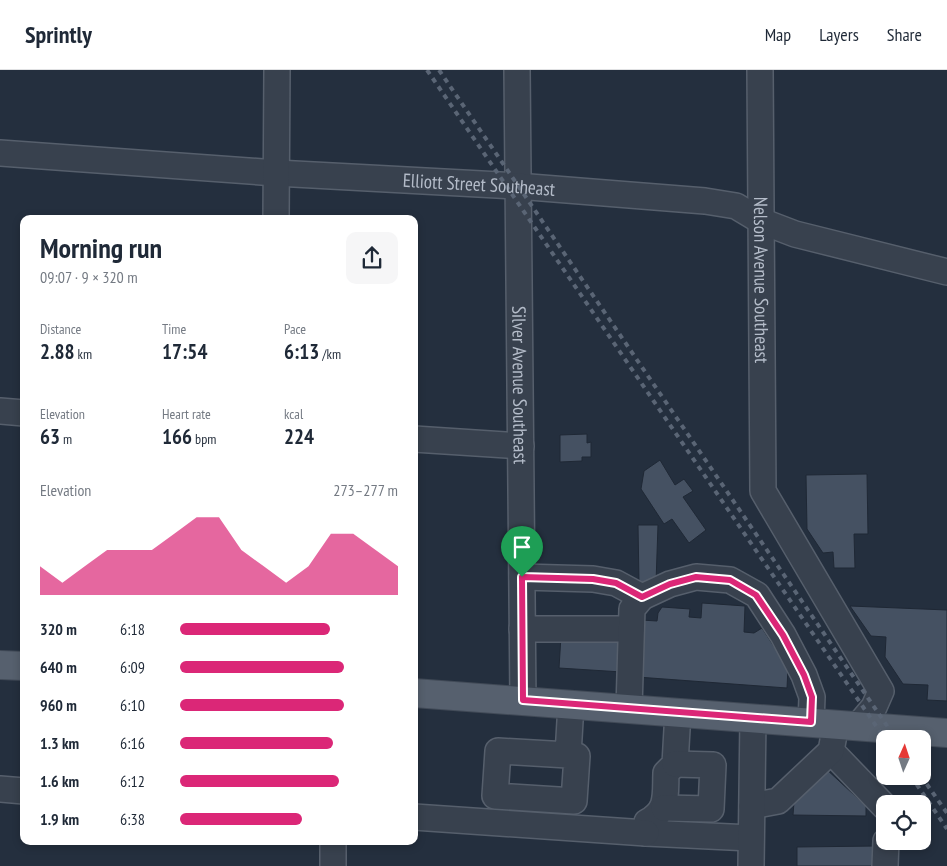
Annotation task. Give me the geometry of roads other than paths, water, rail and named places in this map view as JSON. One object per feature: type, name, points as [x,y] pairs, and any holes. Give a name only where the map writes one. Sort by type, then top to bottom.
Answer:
[{"type":"main road","points":[[0,665],[20,666]]},
{"type":"main road","points":[[418,693],[947,733]]},
{"type":"street","points":[[276,215],[278,70]]},
{"type":"street","name":"Silver Avenue Southeast","points":[[517,70],[523,700]]},
{"type":"street","name":"Nelson Avenue Southeast","points":[[760,70],[763,491],[882,691],[874,707],[835,724]]},
{"type":"street","name":"Elliott Street Southeast","points":[[0,152],[276,173],[518,186],[705,201],[736,206],[761,221],[795,234],[947,272]]},
{"type":"street","points":[[0,411],[20,413]]},
{"type":"street","points":[[418,439],[520,446]]},
{"type":"street","points":[[522,577],[593,579],[616,583],[642,597]]},
{"type":"street","points":[[629,708],[632,609],[642,597],[670,584],[696,577],[730,580],[756,595],[783,635],[804,675],[812,697],[835,724],[831,751],[778,800],[752,806]]},
{"type":"street","points":[[522,629],[631,629]]},
{"type":"street","points":[[568,755],[571,704]]},
{"type":"street","points":[[646,833],[647,822],[657,816],[664,808],[666,773],[675,764],[678,712]]},
{"type":"street","points":[[751,866],[753,718]]},
{"type":"street","points":[[831,751],[876,798]]},
{"type":"street","points":[[664,808],[711,809],[713,765],[675,764]]},
{"type":"street","points":[[0,789],[20,791]]},
{"type":"street","points":[[418,817],[646,833],[751,838]]},
{"type":"street","points":[[333,845],[333,866]]},
{"type":"street","points":[[885,866],[886,850]]},
{"type":"railway","points":[[427,70],[879,730]]},
{"type":"railway","points":[[439,70],[890,730]]},
{"type":"railway","points":[[917,785],[947,829]]},
{"type":"railway","points":[[927,785],[947,813]]}]
